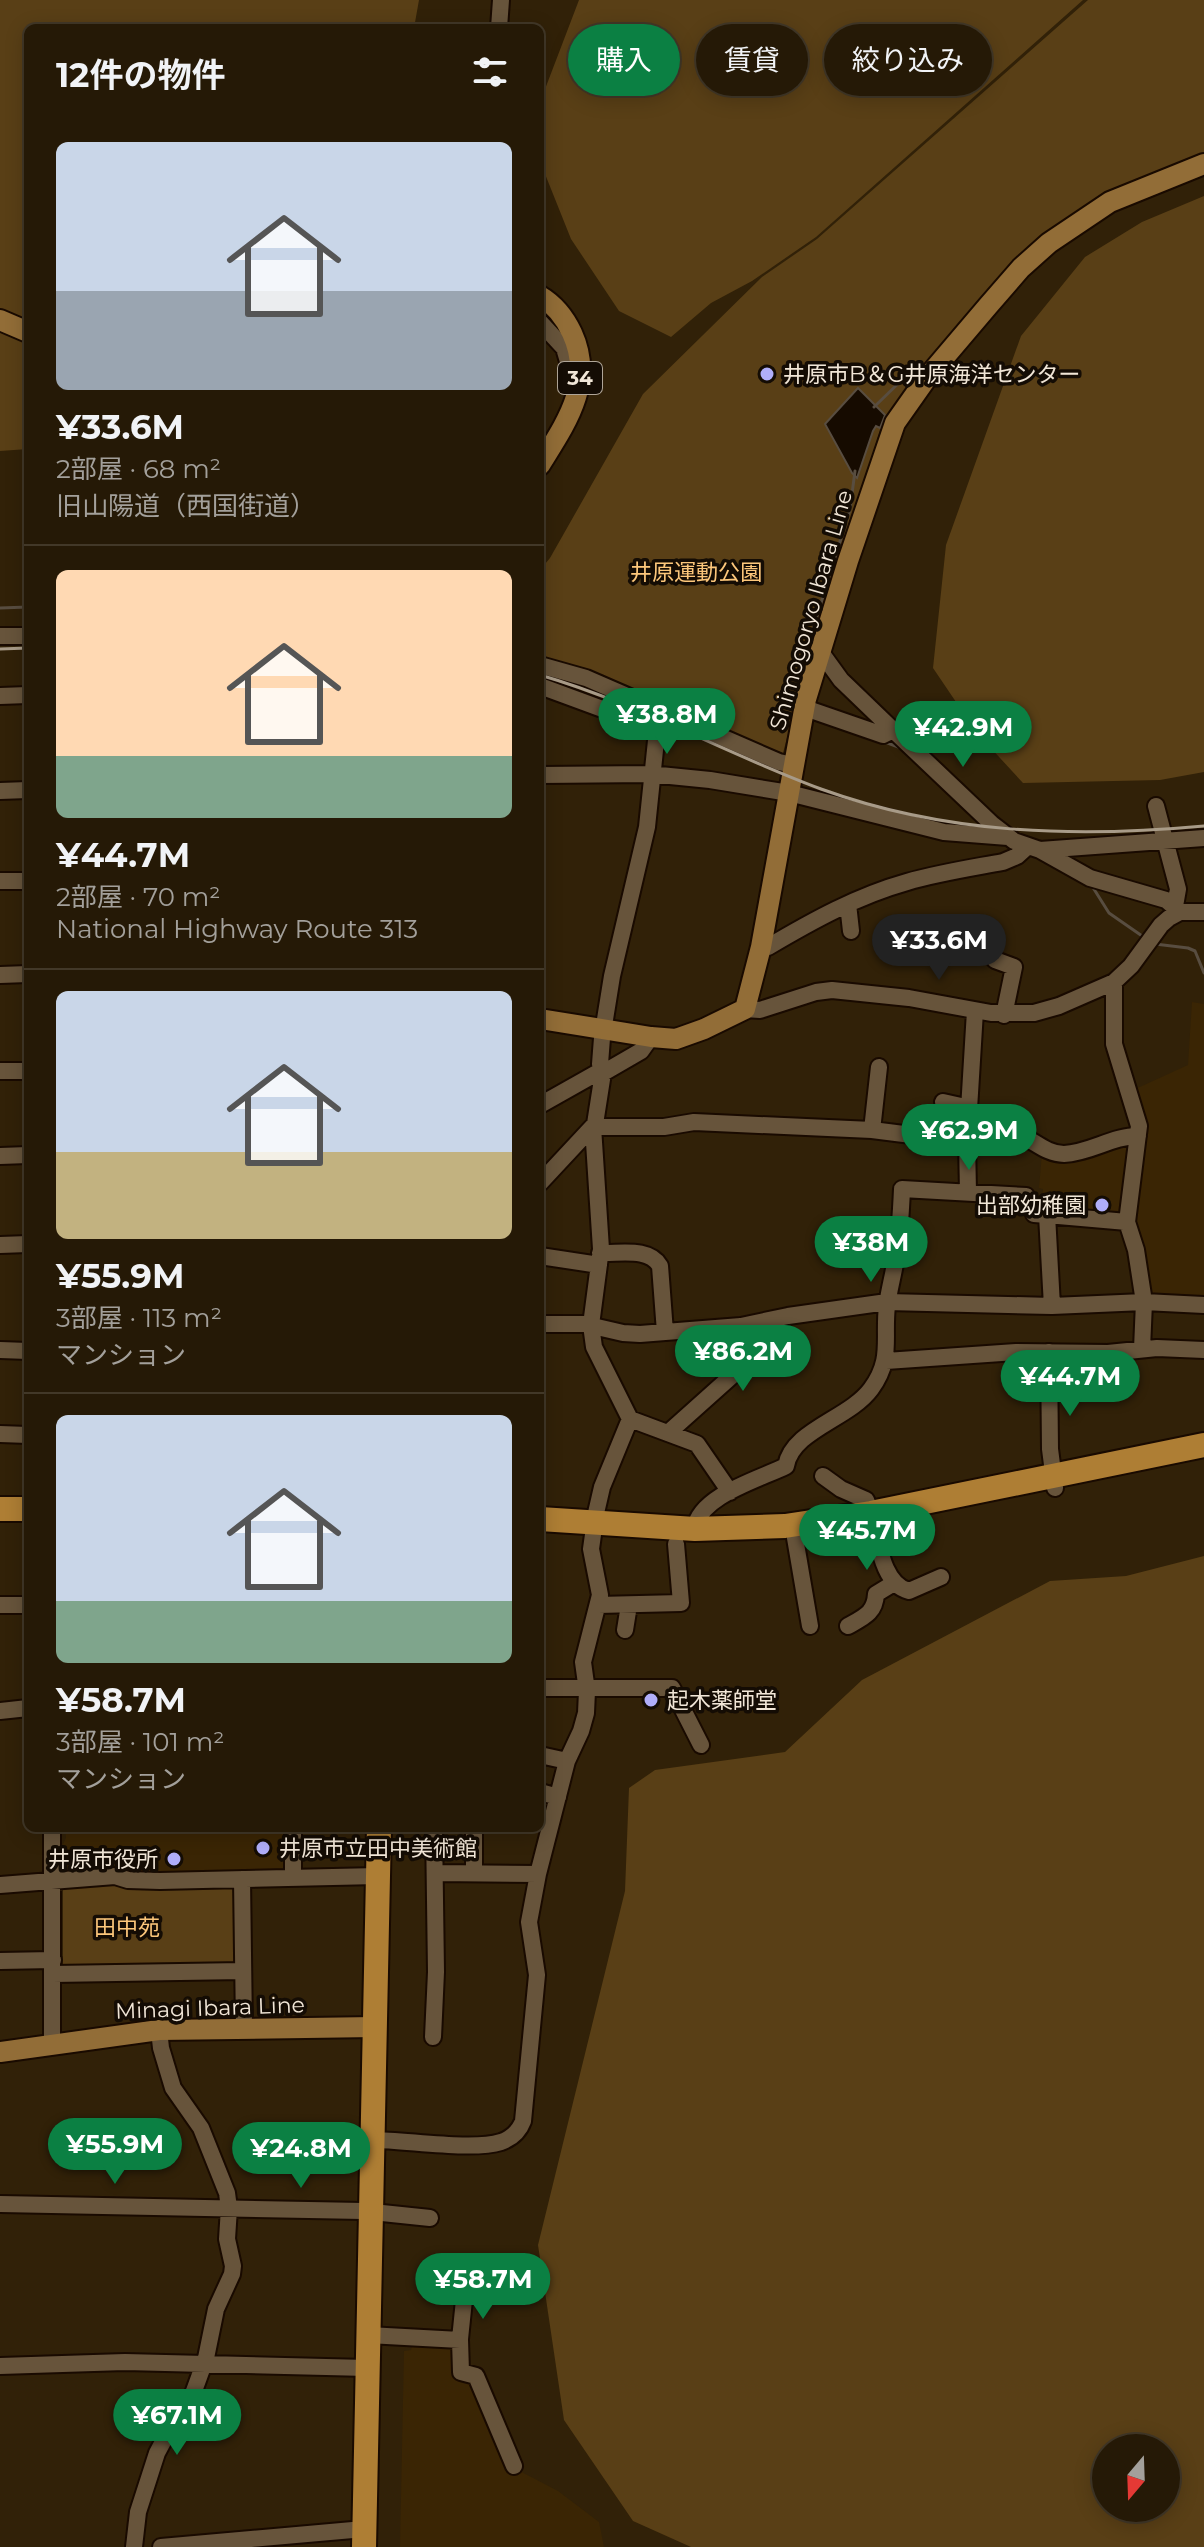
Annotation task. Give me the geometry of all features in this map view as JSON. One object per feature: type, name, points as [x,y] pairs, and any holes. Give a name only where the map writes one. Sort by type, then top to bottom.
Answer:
[{"type":"highway","points":[[544,1520],[594,1529],[686,1536],[734,1544],[795,1538],[1204,1445]]},
{"type":"highway","points":[[1054,1481],[1204,1462]]},
{"type":"highway","points":[[0,1509],[24,1509]]},
{"type":"highway","points":[[686,1536],[872,1520]]},
{"type":"highway","points":[[0,1523],[24,1523]]},
{"type":"highway","points":[[544,1533],[594,1529]]},
{"type":"highway","points":[[364,2538],[379,1832]]},
{"type":"main road","name":"Shimogoryo Ibara Line","points":[[745,1009],[761,947],[793,765],[820,651],[886,443],[904,407],[1021,268],[1049,243],[1110,202],[1204,164]]},
{"type":"main road","name":"34","points":[[544,300],[564,318],[580,355],[580,381],[572,412],[544,458]]},
{"type":"main road","points":[[0,320],[24,330]]},
{"type":"main road","points":[[544,1020],[651,1037],[681,1037],[745,1009]]},
{"type":"main road","name":"Minagi Ibara Line","points":[[0,2052],[159,2030],[375,2027]]},
{"type":"street","points":[[499,24],[501,0]]},
{"type":"street","points":[[544,326],[564,348],[572,375],[580,381]]},
{"type":"street","points":[[0,636],[24,636]]},
{"type":"street","points":[[820,651],[841,680],[889,732],[1008,837],[1028,850],[1090,878],[1157,897],[1178,909],[1204,912]]},
{"type":"street","points":[[544,668],[656,729],[647,827],[612,976],[600,1059],[603,1073],[593,1127],[599,1259],[591,1325],[594,1347],[630,1419],[697,1444],[730,1492]]},
{"type":"street","points":[[544,686],[569,684],[793,765]]},
{"type":"street","points":[[0,696],[24,695]]},
{"type":"street","points":[[805,708],[889,732]]},
{"type":"street","points":[[544,775],[650,774],[789,793],[944,832],[1008,837]]},
{"type":"street","points":[[0,791],[24,790]]},
{"type":"street","points":[[745,1009],[760,1010],[832,990],[909,998],[1004,1015],[1034,1013],[1059,1006],[1114,982],[1178,909],[1178,889],[1156,806]]},
{"type":"street","points":[[761,947],[768,947],[848,904],[906,882],[1003,862],[1028,850],[1204,838]]},
{"type":"street","points":[[0,881],[24,881]]},
{"type":"street","points":[[848,904],[851,931]]},
{"type":"street","points":[[995,960],[1014,967],[1004,1015]]},
{"type":"street","points":[[0,975],[24,974]]},
{"type":"street","points":[[1114,982],[1114,1044],[1139,1126],[1127,1222],[1136,1250],[1144,1302],[1142,1349]]},
{"type":"street","points":[[968,1192],[975,1011]]},
{"type":"street","points":[[544,1103],[641,1051],[651,1037]]},
{"type":"street","points":[[872,1130],[879,1067]]},
{"type":"street","points":[[0,1071],[24,1071]]},
{"type":"street","points":[[943,1102],[970,1108]]},
{"type":"street","points":[[544,1178],[581,1136],[593,1127],[664,1127],[694,1122],[968,1138],[989,1131],[1012,1132],[1051,1152],[1063,1154],[1126,1136],[1138,1136]]},
{"type":"street","points":[[0,1156],[24,1155]]},
{"type":"street","points":[[598,1605],[681,1603],[686,1536],[699,1513],[730,1492],[786,1466],[792,1448],[804,1437],[848,1411],[870,1390],[886,1361],[887,1302],[901,1226],[901,1182],[968,1192],[1026,1196],[1034,1214],[1127,1222]]},
{"type":"street","points":[[1047,1215],[1052,1306]]},
{"type":"street","points":[[0,1245],[24,1244]]},
{"type":"street","points":[[544,1256],[599,1259],[645,1254],[656,1260],[660,1266],[665,1332]]},
{"type":"street","points":[[544,1324],[591,1325],[623,1333],[665,1332],[741,1326],[887,1302],[1052,1306],[1144,1302],[1204,1305]]},
{"type":"street","points":[[668,1433],[736,1383],[748,1358],[741,1326]]},
{"type":"street","points":[[0,1350],[24,1351]]},
{"type":"street","points":[[886,1361],[985,1353],[1204,1350]]},
{"type":"street","points":[[1049,1352],[1050,1449],[1054,1481]]},
{"type":"street","points":[[373,2140],[483,2145],[499,2143],[520,2130],[537,1975],[529,1922],[567,1761],[586,1713],[583,1662],[600,1595],[591,1549],[602,1487],[630,1419]]},
{"type":"street","points":[[0,1434],[24,1435]]},
{"type":"street","points":[[823,1476],[841,1489],[866,1500],[877,1546],[894,1583],[909,1591],[941,1577]]},
{"type":"street","points":[[795,1538],[810,1626]]},
{"type":"street","points":[[848,1626],[869,1614],[875,1605],[876,1594],[894,1583]]},
{"type":"street","points":[[0,1605],[24,1605]]},
{"type":"street","points":[[625,1630],[629,1605]]},
{"type":"street","points":[[544,1688],[672,1688],[701,1745]]},
{"type":"street","points":[[0,1711],[24,1708]]},
{"type":"street","points":[[544,1756],[567,1761]]},
{"type":"street","points":[[544,1793],[558,1797]]},
{"type":"street","points":[[52,1832],[52,2043]]},
{"type":"street","points":[[293,1832],[293,1878]]},
{"type":"street","points":[[433,2037],[436,1972],[434,1832]]},
{"type":"street","points":[[474,1832],[474,1873]]},
{"type":"street","points":[[435,1873],[538,1874]]},
{"type":"street","points":[[0,1885],[115,1876],[128,1880],[378,1876]]},
{"type":"street","points":[[242,1879],[244,2028]]},
{"type":"street","points":[[0,1961],[53,1967],[243,1971]]},
{"type":"street","points":[[134,2547],[138,2512],[157,2453],[165,2438],[177,2426],[205,2365],[216,2309],[232,2274],[226,2229],[229,2208],[227,2193],[201,2128],[173,2088],[159,2030]]},
{"type":"street","points":[[0,2204],[372,2212],[430,2218]]},
{"type":"street","points":[[465,2290],[460,2339],[461,2372],[476,2376],[514,2466]]},
{"type":"street","points":[[368,2335],[460,2339]]},
{"type":"street","points":[[0,2366],[74,2362],[367,2368]]},
{"type":"street","points":[[161,2547],[364,2538]]},
{"type":"shaded area","points":[[858,388],[885,415],[880,428],[876,426],[873,431],[857,478],[825,424]]},
{"type":"shaded area","points":[[1192,1002],[1204,1004],[1204,1301],[1146,1299],[1129,1222],[1140,1141],[1147,1131],[1131,1091],[1188,1065]]},
{"type":"shaded area","points":[[1130,1142],[1123,1217],[1042,1209],[1043,1189],[1039,1188],[1042,1153]]},
{"type":"shaded area","name":"井原市役所","points":[[65,1832],[288,1832],[285,1873],[66,1874],[61,1872],[60,1850]]},
{"type":"shaded area","points":[[413,2341],[456,2342],[512,2467],[558,2491],[599,2522],[604,2547],[400,2547],[404,2351],[411,2350]]},
{"type":"green space","points":[[0,0],[419,0],[415,24],[24,24],[24,449],[0,451]]},
{"type":"green space","points":[[579,0],[1083,0],[992,81],[992,24],[824,24],[824,96],[975,96],[816,237],[752,281],[711,303],[671,337],[619,311],[571,239],[545,174],[544,92],[568,29],[568,96],[680,96],[680,24],[570,24]]},
{"type":"green space","name":"井原運動公園","points":[[1088,0],[1204,0],[1204,157],[1095,202],[1042,237],[931,357],[889,413],[880,430],[802,680],[783,753],[778,755],[544,662],[544,565],[643,394],[762,277],[817,239],[979,96],[992,96],[992,85]]},
{"type":"green space","points":[[1204,196],[1204,772],[1160,780],[1023,783],[977,733],[933,668],[946,545],[1021,336],[1085,257],[1142,222]]},
{"type":"green space","points":[[1204,1556],[1204,2547],[691,2547],[633,2521],[564,2420],[538,2245],[625,1891],[629,1788],[655,1770],[785,1752],[862,1680],[1050,1581],[1126,1576]]},
{"type":"green space","name":"田中苑","points":[[89,1880],[236,1885],[238,1965],[63,1971],[63,1885]]},
{"type":"waterway","points":[[874,407],[906,376]]},
{"type":"waterway","points":[[811,646],[809,642],[850,509],[855,471]]},
{"type":"waterway","points":[[0,608],[24,607]]},
{"type":"waterway","points":[[840,689],[863,712]]},
{"type":"waterway","points":[[885,742],[901,748]]},
{"type":"waterway","points":[[1092,886],[1109,913],[1145,938]]},
{"type":"waterway","points":[[1155,944],[1195,951],[1204,973]]},
{"type":"railway","points":[[0,649],[24,648]]},
{"type":"railway","points":[[544,676],[646,714],[821,789],[915,815],[962,824],[1058,831],[1107,832],[1204,826]]},
{"type":"place","name":"井原市B＆G井原海洋センター","points":[[767,374]]},
{"type":"place","name":"出部幼稚園","points":[[1102,1205]]},
{"type":"place","name":"起木薬師堂","points":[[651,1700]]},
{"type":"place","name":"井原市立田中美術館","points":[[263,1848]]},
{"type":"place","name":"井原市役所","points":[[174,1859]]}]
